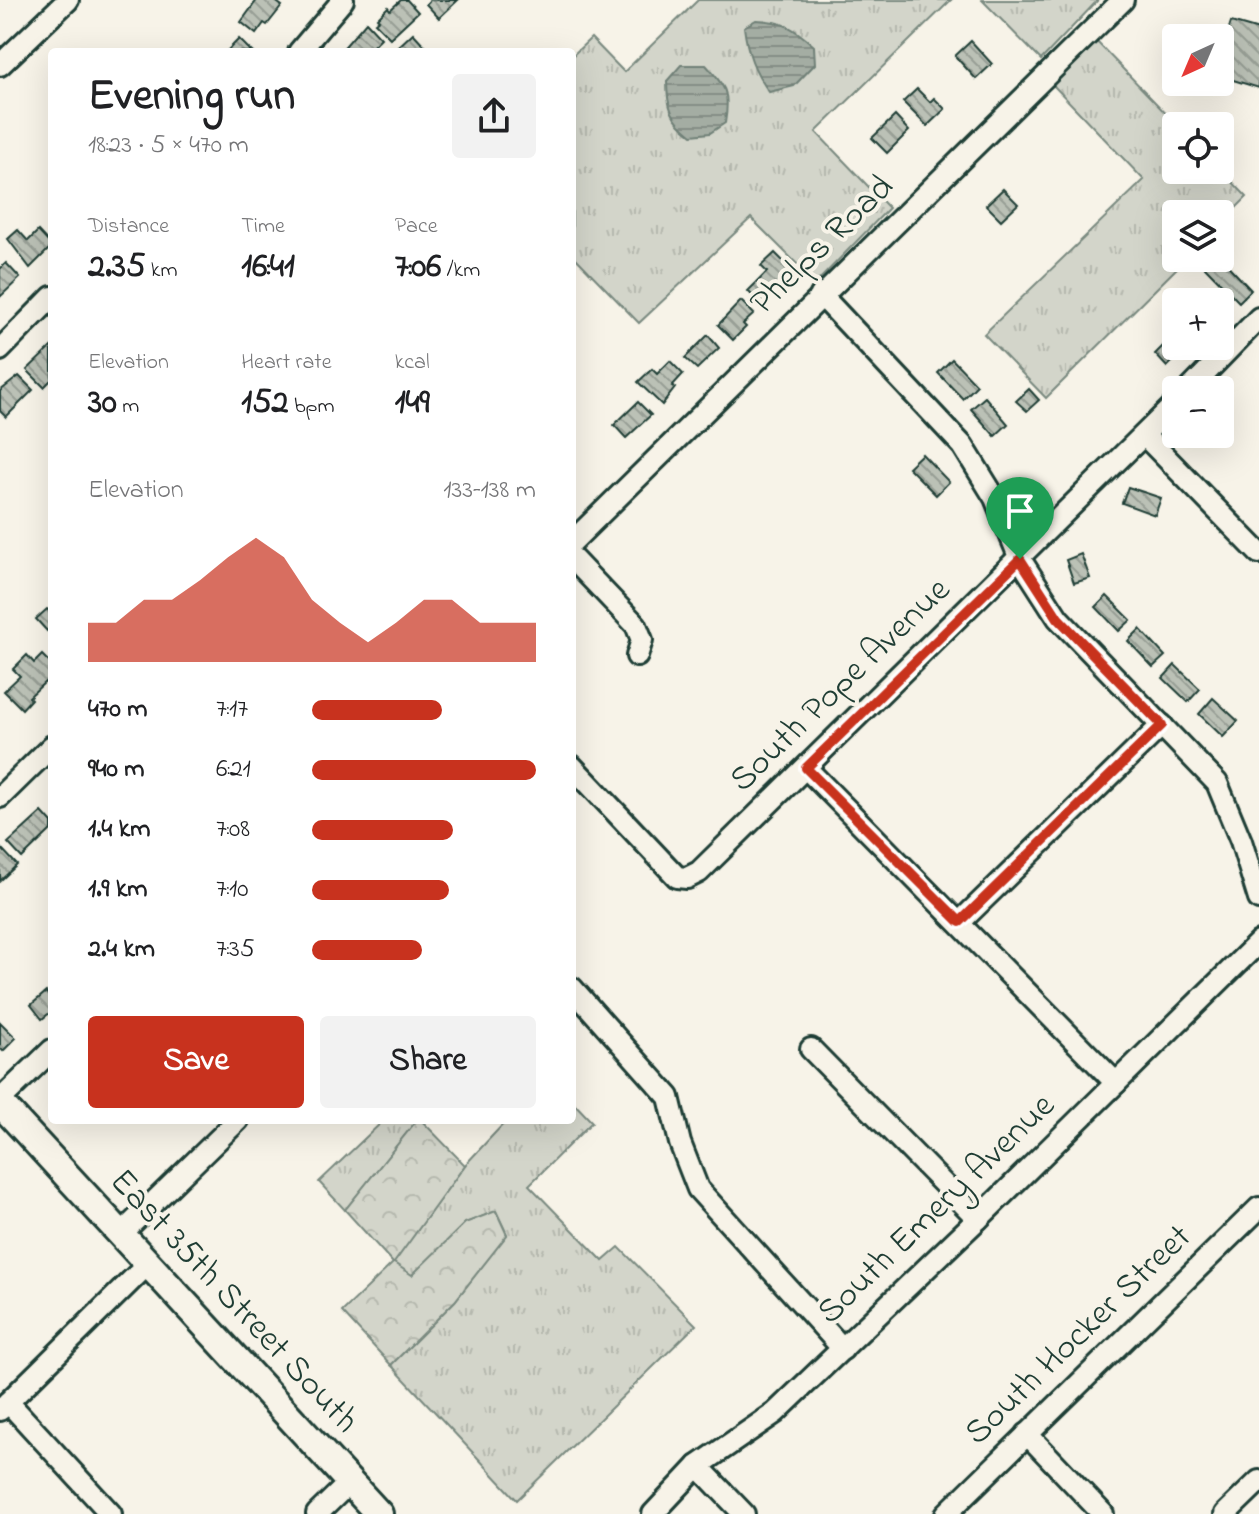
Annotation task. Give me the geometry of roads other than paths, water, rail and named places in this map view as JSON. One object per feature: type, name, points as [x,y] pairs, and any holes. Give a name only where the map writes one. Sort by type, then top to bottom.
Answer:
[{"type":"main road","name":"East 35th Street South","points":[[0,1102],[379,1514]]},
{"type":"street","points":[[0,65],[68,0]]},
{"type":"street","points":[[302,48],[343,0]]},
{"type":"street","name":"Phelps Road","points":[[576,538],[1123,0]]},
{"type":"street","points":[[821,295],[963,446],[995,498],[1020,559],[1058,618],[1217,783],[1241,841],[1259,899]]},
{"type":"street","points":[[0,350],[48,301]]},
{"type":"street","points":[[1203,376],[1259,318]]},
{"type":"street","name":"South Pope Avenue","points":[[576,770],[677,877],[687,878],[699,872],[1162,417]]},
{"type":"street","points":[[1144,435],[1259,553]]},
{"type":"street","points":[[576,562],[636,625],[642,640],[637,656]]},
{"type":"street","points":[[960,922],[1162,725]]},
{"type":"street","points":[[0,797],[48,750]]},
{"type":"street","points":[[806,768],[1116,1083]]},
{"type":"street","name":"South Emery Avenue","points":[[653,1514],[698,1466],[775,1413],[843,1349],[1259,942]]},
{"type":"street","points":[[576,992],[669,1097],[680,1143],[698,1189],[843,1349]]},
{"type":"street","points":[[811,1049],[978,1219]]},
{"type":"street","points":[[0,1102],[48,1054]]},
{"type":"street","points":[[121,1234],[234,1124]]},
{"type":"street","name":"South Hocker Street","points":[[946,1514],[1259,1208]]},
{"type":"street","points":[[111,1514],[4,1406],[149,1263]]},
{"type":"street","points":[[1027,1434],[1103,1514]]},
{"type":"street","points":[[698,1466],[744,1514]]},
{"type":"street","points":[[1225,1514],[1259,1481]]},
{"type":"street","points":[[317,1514],[350,1482]]}]
